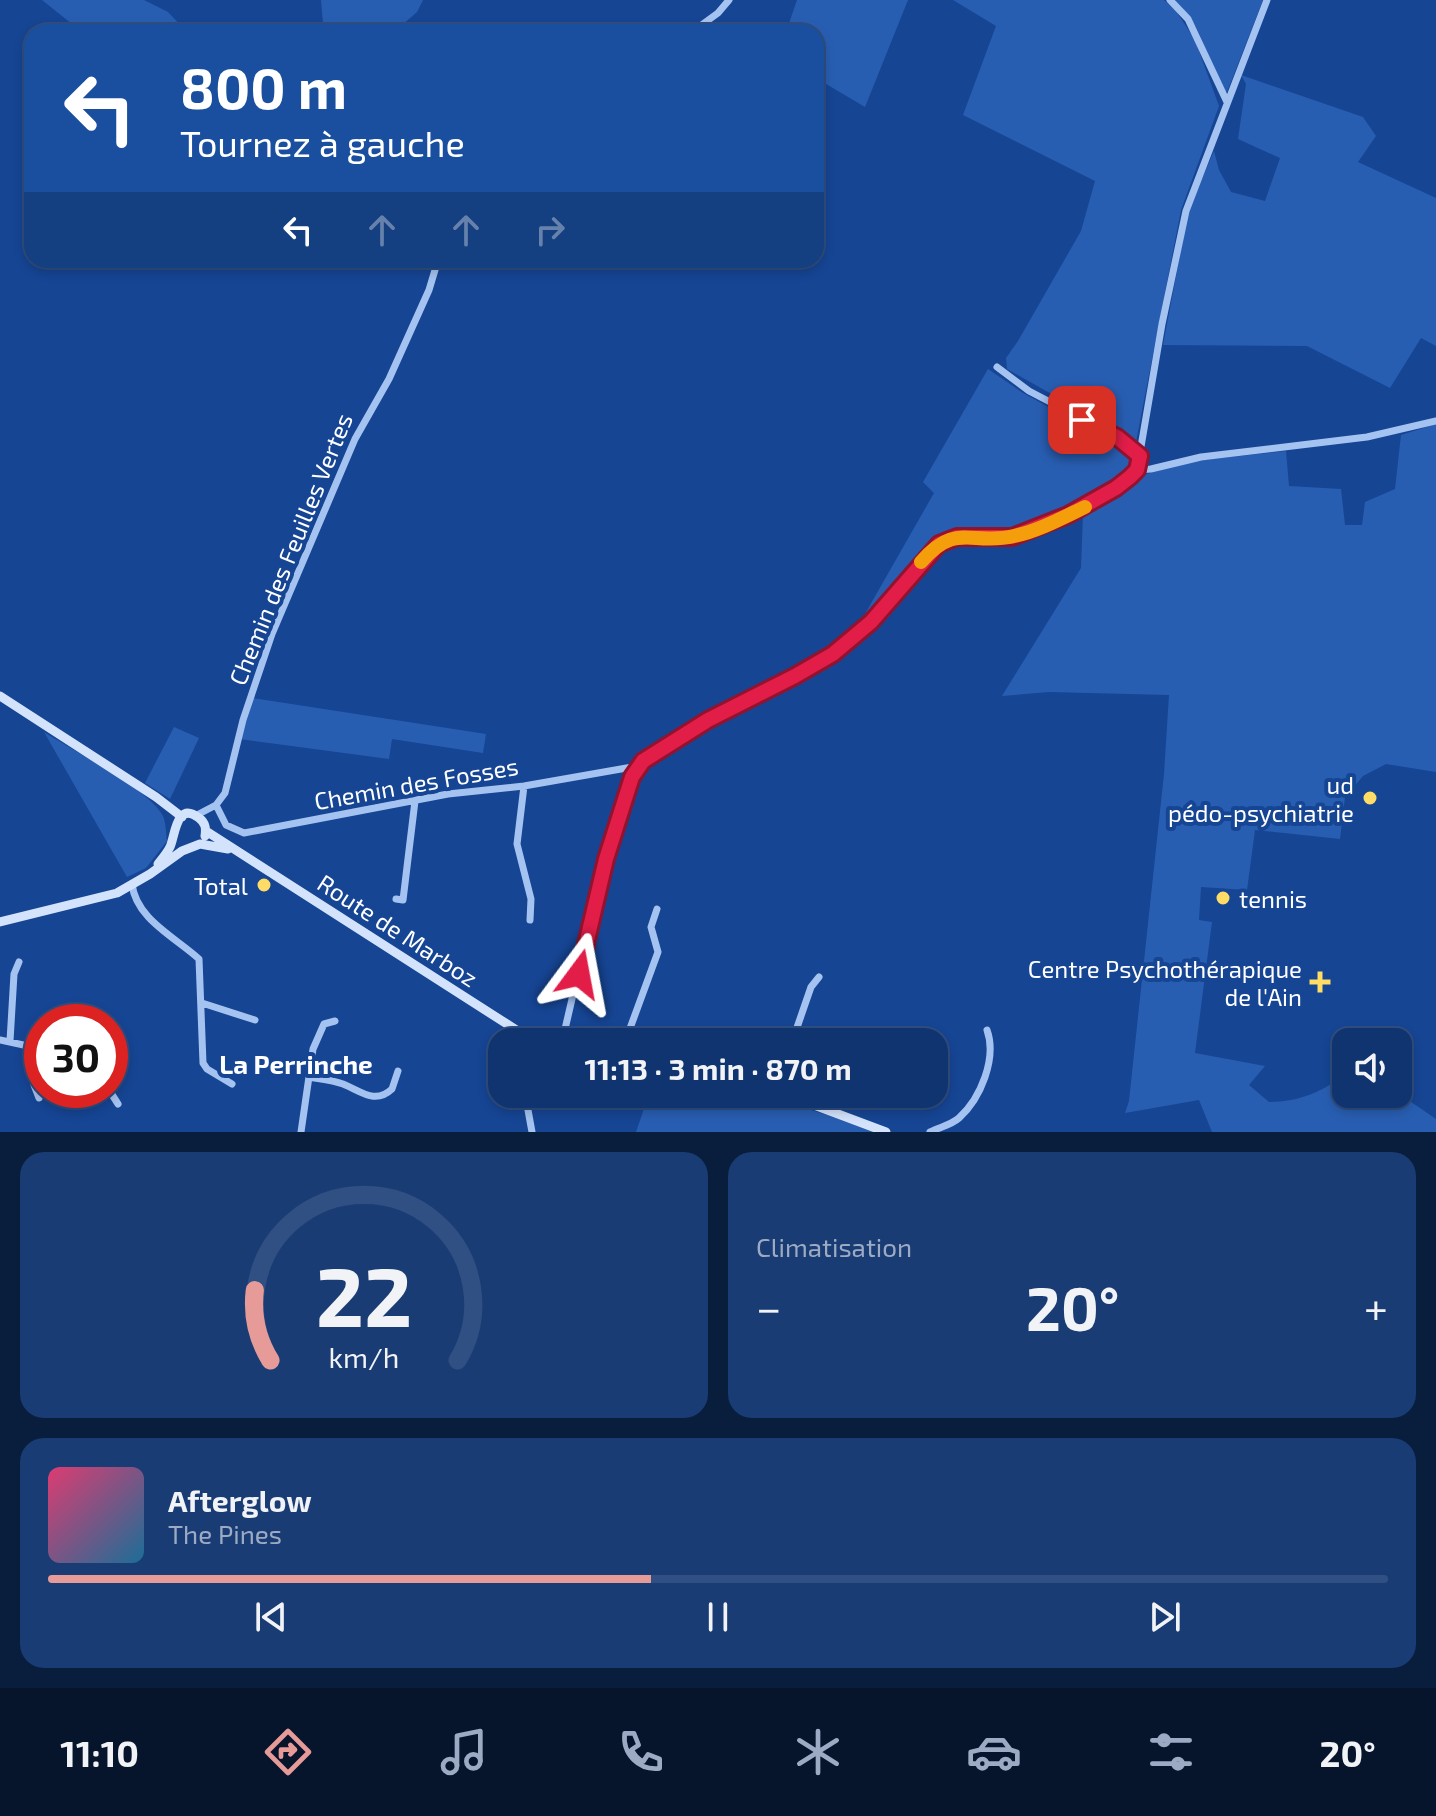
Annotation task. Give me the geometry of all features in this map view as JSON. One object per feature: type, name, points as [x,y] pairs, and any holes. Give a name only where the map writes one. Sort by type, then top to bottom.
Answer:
[{"type":"main road","points":[[0,696],[142,787],[179,820]]},
{"type":"main road","points":[[0,922],[98,898],[136,882],[188,847],[200,844],[205,828],[195,816],[179,820]]},
{"type":"main road","points":[[136,882],[164,856],[179,820]]},
{"type":"main road","name":"Route de Marboz","points":[[205,828],[239,853],[513,1028]]},
{"type":"main road","points":[[174,836],[179,844],[188,847]]},
{"type":"main road","name":"Route de Marboz","points":[[200,844],[239,853]]},
{"type":"main road","points":[[822,1108],[886,1132]]},
{"type":"street","points":[[703,24],[729,0]]},
{"type":"street","points":[[1170,0],[1188,19],[1228,102]]},
{"type":"street","points":[[1137,470],[1162,324],[1186,211],[1267,0]]},
{"type":"street","name":"Chemin des Feuilles Vertes","points":[[216,805],[227,787],[243,720],[272,634],[355,439],[389,379],[429,290],[436,268]]},
{"type":"street","points":[[997,367],[1044,400],[1117,437],[1140,456]]},
{"type":"street","points":[[566,1028],[599,883],[638,766],[708,720],[833,654],[871,622],[939,544],[957,537],[1005,538],[1032,531],[1087,506],[1137,470],[1201,457],[1367,437],[1436,421]]},
{"type":"street","name":"Chemin des Fosses","points":[[216,805],[226,825],[244,833],[448,794],[524,786],[638,766]]},
{"type":"street","points":[[524,786],[517,844],[519,862],[531,899],[530,920]]},
{"type":"street","points":[[396,899],[403,900],[415,801]]},
{"type":"street","points":[[195,816],[216,805]]},
{"type":"street","points":[[205,828],[208,811]]},
{"type":"street","points":[[136,882],[133,897],[138,905],[168,936],[199,959],[204,1067],[232,1084]]},
{"type":"street","points":[[630,1028],[658,952],[651,927],[657,909]]},
{"type":"street","points":[[10,1041],[14,974],[19,962]]},
{"type":"street","points":[[797,1028],[811,987],[819,977]]},
{"type":"street","points":[[202,1003],[255,1020]]},
{"type":"street","points":[[301,1132],[318,1035],[324,1024],[335,1021]]},
{"type":"street","points":[[930,1132],[958,1119],[977,1093],[991,1056],[987,1030]]},
{"type":"street","points":[[0,1040],[24,1045]]},
{"type":"street","points":[[309,1077],[334,1081],[367,1096],[379,1097],[392,1089],[398,1071]]},
{"type":"street","points":[[528,1108],[532,1132]]},
{"type":"shaded area","points":[[42,0],[144,0],[168,12],[179,24],[72,24]]},
{"type":"shaded area","points":[[321,0],[423,0],[417,12],[403,24],[323,23]]},
{"type":"shaded area","points":[[797,0],[908,0],[865,107],[824,83],[824,24],[789,24]]},
{"type":"shaded area","points":[[953,0],[1164,0],[1176,11],[1195,40],[1219,106],[1181,210],[1135,447],[1103,423],[1007,369],[1006,358],[1081,231],[1095,181],[963,115],[996,26]]},
{"type":"shaded area","points":[[1175,0],[1263,0],[1227,92],[1196,27]]},
{"type":"shaded area","points":[[1241,75],[1363,117],[1376,136],[1358,162],[1436,198],[1436,346],[1421,338],[1390,388],[1307,346],[1163,345],[1189,208],[1214,151],[1219,170],[1231,192],[1265,201],[1280,158],[1238,139],[1246,84]]},
{"type":"shaded area","points":[[988,369],[1023,393],[1107,439],[1132,459],[1133,470],[1090,500],[1039,526],[1007,535],[957,534],[940,539],[932,544],[880,608],[853,635],[934,493],[923,482]]},
{"type":"shaded area","points":[[1436,424],[1436,772],[1386,764],[1363,776],[1345,797],[1340,839],[1255,830],[1247,890],[1201,887],[1199,920],[1212,922],[1195,1053],[1265,1066],[1249,1085],[1269,1102],[1310,1094],[1332,1083],[1332,1108],[1412,1108],[1412,1103],[1436,1119],[1436,1132],[1212,1132],[1199,1100],[1125,1113],[1129,1101],[1164,774],[1169,695],[1049,692],[1002,696],[1081,568],[1083,514],[1139,476],[1195,461],[1286,451],[1289,486],[1341,489],[1345,525],[1362,525],[1365,502],[1395,489],[1401,435]]},
{"type":"shaded area","points":[[252,698],[486,734],[483,753],[392,739],[389,759],[240,739]]},
{"type":"shaded area","points":[[174,727],[199,738],[170,799],[145,783]]},
{"type":"shaded area","points":[[44,732],[143,794],[163,816],[167,841],[146,868],[127,877]]},
{"type":"shaded area","points":[[644,1108],[804,1108],[874,1132],[636,1132]]},
{"type":"slow traffic","points":[[921,562],[944,540],[1012,537],[1085,507]]},
{"type":"place","name":"ud pédo-psychiatrie","points":[[1370,798]]},
{"type":"place","name":"Total","points":[[264,885]]},
{"type":"place","name":"tennis","points":[[1223,898]]},
{"type":"place","name":"Centre Psychothérapique de l'Ain","points":[[1320,982]]},
{"type":"district","name":"La Perrinche","points":[[296,1063]]},
{"type":"route","points":[[579,974],[599,883],[638,766],[708,720],[833,654],[871,622],[923,559],[944,540],[1005,538],[1021,534],[1087,506],[1116,488],[1137,470],[1140,456],[1117,437],[1082,420]]}]
